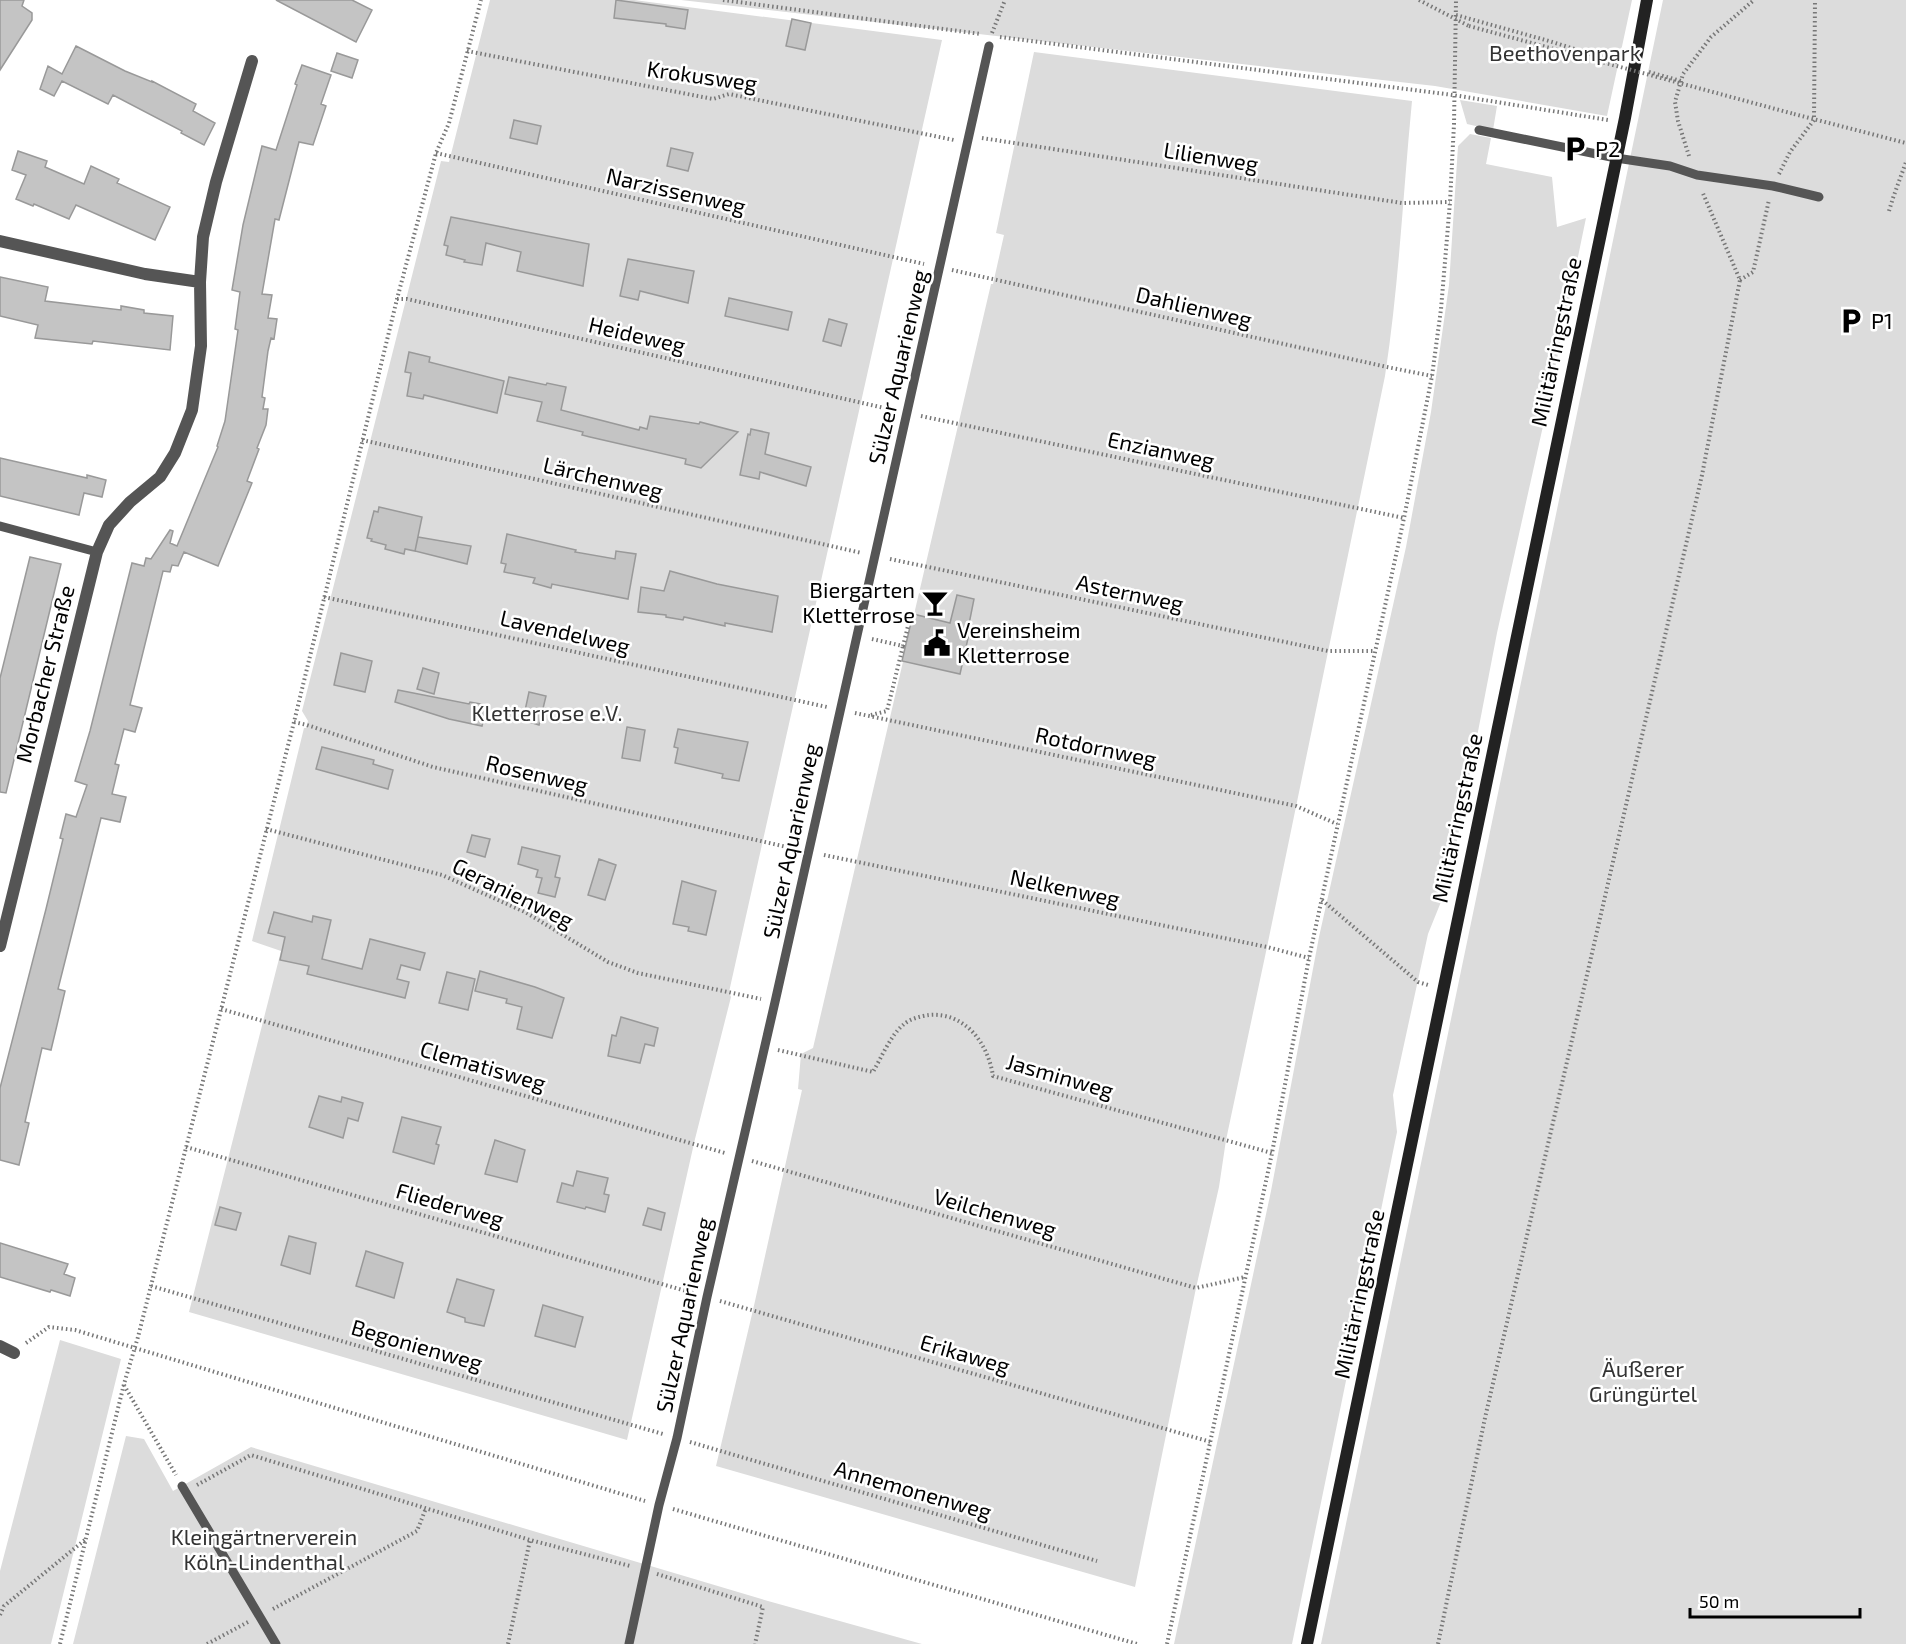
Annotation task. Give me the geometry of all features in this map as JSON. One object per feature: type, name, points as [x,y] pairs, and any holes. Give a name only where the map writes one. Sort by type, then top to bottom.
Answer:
[{"type":"main road","name":"Militärringstraße","points":[[1307,1644],[1624,122],[1647,0]]},
{"type":"street","name":"Morbacher Straße","points":[[0,946],[97,552],[109,525],[130,502],[160,477],[175,453],[192,410],[201,346],[200,282],[203,237],[252,62]]},
{"type":"street","points":[[0,241],[145,274],[200,282]]},
{"type":"street","points":[[0,1346],[14,1353]]},
{"type":"lane","name":"Sülzer Aquarienweg","points":[[629,1644],[776,1002],[989,46]]},
{"type":"lane","points":[[1479,130],[1616,158],[1670,166],[1697,175],[1773,186],[1819,197]]},
{"type":"lane","points":[[0,526],[97,552]]},
{"type":"lane","points":[[182,1486],[276,1644]]},
{"type":"path","points":[[60,1644],[124,1384],[135,1349],[294,722],[396,299],[436,153],[448,123],[481,0]]},
{"type":"path","points":[[723,0],[1454,95],[1624,122]]},
{"type":"path","points":[[991,36],[1005,0]]},
{"type":"path","points":[[1419,0],[1456,16],[1549,40],[1633,68],[1681,81]]},
{"type":"path","points":[[1167,1644],[1272,1153],[1309,958],[1404,518],[1432,376],[1441,309],[1450,202],[1456,0]]},
{"type":"path","points":[[1438,1644],[1485,1418],[1702,475],[1740,280],[1700,186],[1678,121],[1675,102],[1683,74],[1711,37],[1754,0]]},
{"type":"path","points":[[1740,280],[1754,272],[1773,186],[1790,152],[1814,120],[1815,0]]},
{"type":"path","points":[[1456,16],[1469,26],[1906,143]]},
{"type":"path","name":"Krokusweg","points":[[467,51],[477,51],[713,99],[729,94],[922,134],[968,140]]},
{"type":"path","name":"Lilienweg","points":[[968,140],[1015,143],[1402,203],[1450,202]]},
{"type":"path","name":"Narzissenweg","points":[[436,153],[894,257]]},
{"type":"path","points":[[1889,211],[1906,162]]},
{"type":"path","name":"Dahlienweg","points":[[994,279],[1387,368],[1432,376]]},
{"type":"path","name":"Heideweg","points":[[396,299],[407,299],[861,403]]},
{"type":"path","name":"Enzianweg","points":[[958,424],[1404,518]]},
{"type":"path","name":"Lärchenweg","points":[[362,440],[829,545]]},
{"type":"path","name":"Asternweg","points":[[925,566],[1328,651],[1375,651]]},
{"type":"path","name":"Lavendelweg","points":[[324,597],[794,700]]},
{"type":"path","points":[[868,716],[887,711],[908,626]]},
{"type":"path","points":[[856,636],[903,646]]},
{"type":"path","name":"Rotdornweg","points":[[889,720],[1296,806],[1337,824]]},
{"type":"path","name":"Rosenweg","points":[[294,722],[433,767],[764,842]]},
{"type":"path","name":"Geranienweg","points":[[266,829],[442,875],[525,912],[608,962],[638,973],[776,1002]]},
{"type":"path","name":"Nelkenweg","points":[[856,861],[1268,947],[1309,958]]},
{"type":"path","points":[[1322,900],[1418,981],[1443,990]]},
{"type":"path","name":"Clematisweg","points":[[221,1009],[694,1144]]},
{"type":"path","name":"Jasminweg","points":[[765,1047],[873,1072],[887,1046],[903,1025],[921,1016],[941,1014],[963,1022],[982,1043],[991,1061],[993,1076],[1272,1153]]},
{"type":"path","name":"Fliederweg","points":[[186,1147],[662,1284]]},
{"type":"path","name":"Veilchenweg","points":[[784,1170],[1196,1288],[1245,1277]]},
{"type":"path","name":"Begonienweg","points":[[151,1286],[631,1425]]},
{"type":"path","name":"Erikaweg","points":[[753,1310],[1211,1442]]},
{"type":"path","points":[[14,1353],[49,1327],[75,1330],[659,1505],[1137,1644]]},
{"type":"path","points":[[124,1384],[182,1486]]},
{"type":"path","name":"Annemonenweg","points":[[720,1451],[1097,1561]]},
{"type":"path","points":[[195,1486],[251,1455],[530,1540],[645,1571],[764,1607],[755,1644]]},
{"type":"path","points":[[269,1611],[417,1531],[426,1508]]},
{"type":"path","points":[[0,1615],[4,1606],[86,1539]]},
{"type":"path","points":[[508,1644],[530,1540]]},
{"type":"path","points":[[207,1644],[249,1621]]},
{"type":"green space","name":"Kletterrose e.V.","points":[[490,0],[634,0],[942,40],[729,992],[731,997],[695,1139],[627,1440],[189,1312],[281,951],[252,941],[304,728],[308,721],[302,711],[441,161],[449,162]]},
{"type":"green space","name":"Beethovenpark","points":[[681,0],[1632,0],[1607,116],[1435,86]]},
{"type":"green space","name":"Äußerer Grüngürtel","points":[[1663,0],[1906,0],[1906,1644],[1321,1644]]},
{"type":"green space","points":[[1034,52],[1412,101],[1397,273],[1385,376],[1135,1587],[716,1466],[802,1090],[798,1089],[801,1054],[813,1048],[991,284],[993,284],[1004,235],[996,233]]},
{"type":"green space","points":[[1460,100],[1497,106],[1493,130],[1467,124]]},
{"type":"green space","points":[[1470,134],[1491,138],[1486,164],[1552,177],[1557,227],[1586,218],[1497,633],[1449,882],[1428,934],[1393,1095],[1397,1132],[1292,1644],[1174,1644],[1271,1191],[1319,937],[1406,547],[1431,412],[1449,285],[1458,146]]},
{"type":"green space","points":[[60,1340],[121,1359],[51,1644],[0,1644],[0,1571]]},
{"type":"green space","name":"Kleingärtnerverein Köln-Lindenthal","points":[[126,1436],[144,1439],[173,1491],[251,1447],[768,1601],[922,1644],[73,1644]]},
{"type":"building","points":[[0,0],[24,0],[22,6],[32,13],[32,20],[0,70]]},
{"type":"building","points":[[276,0],[352,0],[372,10],[356,42]]},
{"type":"building","points":[[616,0],[688,10],[685,29],[666,26],[666,24],[614,18]]},
{"type":"building","points":[[792,19],[811,23],[805,50],[786,46]]},
{"type":"building","points":[[76,46],[196,104],[193,111],[215,123],[204,145],[113,95],[108,104],[62,81],[54,96],[40,89],[48,66],[62,74]]},
{"type":"building","points":[[337,53],[358,60],[352,78],[331,71]]},
{"type":"building","points":[[302,65],[331,75],[321,104],[326,106],[313,145],[299,142],[279,220],[275,219],[262,294],[272,295],[268,318],[277,319],[274,339],[271,338],[268,351],[262,397],[265,398],[263,409],[268,409],[266,425],[247,481],[252,483],[218,566],[184,552],[178,566],[172,565],[170,572],[163,571],[130,705],[142,708],[135,732],[124,729],[115,764],[119,765],[112,794],[126,797],[120,822],[101,818],[58,989],[65,991],[57,1025],[51,1050],[42,1048],[25,1122],[29,1123],[19,1165],[0,1160],[0,1088],[63,839],[60,838],[66,814],[76,817],[87,785],[75,781],[90,731],[132,563],[144,566],[146,558],[151,559],[170,530],[173,531],[170,543],[177,546],[218,447],[225,421],[238,330],[235,329],[240,292],[232,290],[243,225],[262,146],[276,150]]},
{"type":"building","points":[[514,120],[541,126],[537,144],[510,138]]},
{"type":"building","points":[[671,148],[693,153],[688,171],[667,166]]},
{"type":"building","points":[[18,151],[47,161],[45,167],[84,184],[91,166],[119,179],[117,183],[170,207],[155,240],[76,205],[69,219],[16,199],[26,175],[12,170]]},
{"type":"building","points":[[451,217],[589,244],[583,286],[517,271],[521,252],[486,243],[482,265],[464,262],[465,260],[446,255],[448,246],[444,245]]},
{"type":"building","points":[[628,259],[694,271],[688,303],[640,291],[638,300],[620,296]]},
{"type":"building","points":[[0,277],[48,287],[45,301],[121,310],[121,306],[144,310],[144,313],[173,316],[170,350],[93,341],[92,344],[35,338],[38,325],[0,316]]},
{"type":"building","points":[[729,298],[792,312],[788,330],[725,316]]},
{"type":"building","points":[[829,319],[847,324],[841,346],[823,341]]},
{"type":"building","points":[[409,352],[430,357],[429,362],[504,381],[497,413],[424,395],[423,399],[407,396],[411,373],[405,372]]},
{"type":"building","points":[[509,377],[566,387],[561,410],[639,430],[640,427],[647,429],[650,416],[699,424],[700,422],[738,432],[701,468],[685,464],[686,459],[582,435],[583,432],[537,421],[542,402],[505,394]]},
{"type":"building","points":[[751,429],[769,433],[765,454],[811,467],[806,486],[760,472],[759,479],[740,475]]},
{"type":"building","points":[[0,458],[87,478],[87,475],[106,480],[102,497],[84,493],[79,515],[0,496]]},
{"type":"building","points":[[379,507],[422,517],[415,551],[405,549],[404,554],[385,549],[386,545],[367,538],[374,511],[378,512]]},
{"type":"building","points":[[507,534],[576,550],[575,552],[615,559],[616,551],[636,554],[628,599],[552,584],[551,588],[533,583],[535,578],[504,572],[506,564],[501,563]]},
{"type":"building","points":[[418,537],[471,546],[467,564],[415,551]]},
{"type":"building","points":[[30,557],[61,564],[6,793],[0,792],[0,678]]},
{"type":"building","points":[[670,571],[717,584],[778,596],[772,632],[725,623],[725,626],[684,617],[683,620],[666,617],[666,615],[638,612],[641,587],[664,591]]},
{"type":"building","name":"Vereinsheim Kletterrose","points":[[957,595],[974,599],[969,624],[971,625],[960,674],[902,661],[913,614],[950,623]]},
{"type":"building","points":[[341,653],[372,661],[365,692],[334,685]]},
{"type":"building","points":[[423,668],[439,673],[434,694],[417,689]]},
{"type":"building","points":[[398,690],[469,704],[470,702],[487,705],[482,726],[449,719],[395,702]]},
{"type":"building","points":[[529,692],[546,696],[539,725],[523,720]]},
{"type":"building","points":[[627,727],[645,730],[640,761],[622,758]]},
{"type":"building","points":[[678,729],[748,742],[739,781],[722,778],[723,774],[675,763],[678,748],[674,747]]},
{"type":"building","points":[[322,747],[374,760],[373,764],[393,770],[388,789],[316,769]]},
{"type":"building","points":[[472,835],[490,839],[485,857],[467,852]]},
{"type":"building","points":[[522,847],[560,856],[555,877],[560,878],[555,897],[538,893],[542,878],[536,877],[538,870],[518,864]]},
{"type":"building","points":[[599,859],[616,865],[605,900],[588,895]]},
{"type":"building","points":[[682,881],[716,891],[706,935],[688,931],[689,927],[673,924]]},
{"type":"building","points":[[274,912],[312,922],[313,916],[331,920],[322,959],[362,969],[370,939],[425,953],[420,970],[401,965],[397,979],[409,982],[405,998],[307,974],[309,966],[280,960],[285,937],[268,933]]},
{"type":"building","points":[[480,971],[564,998],[552,1038],[517,1029],[522,1007],[506,1003],[507,999],[475,991]]},
{"type":"building","points":[[447,972],[475,979],[468,1010],[439,1003]]},
{"type":"building","points":[[621,1017],[658,1028],[654,1046],[645,1044],[640,1063],[608,1056],[612,1035],[616,1036]]},
{"type":"building","points":[[319,1096],[341,1102],[342,1097],[363,1103],[358,1121],[348,1118],[343,1138],[309,1127]]},
{"type":"building","points":[[402,1117],[441,1127],[434,1164],[393,1152]]},
{"type":"building","points":[[495,1140],[525,1150],[517,1182],[485,1174]]},
{"type":"building","points":[[577,1171],[608,1178],[604,1194],[609,1195],[605,1212],[557,1202],[562,1183],[573,1186]]},
{"type":"building","points":[[220,1207],[241,1213],[236,1230],[215,1225]]},
{"type":"building","points":[[648,1208],[665,1213],[661,1230],[643,1225]]},
{"type":"building","points":[[289,1236],[316,1243],[310,1274],[281,1265]]},
{"type":"building","points":[[0,1243],[68,1264],[64,1274],[75,1278],[70,1296],[0,1277]]},
{"type":"building","points":[[366,1251],[403,1263],[394,1298],[356,1286]]},
{"type":"building","points":[[457,1279],[494,1290],[484,1326],[465,1322],[465,1318],[447,1312]]},
{"type":"building","points":[[543,1305],[583,1317],[575,1347],[535,1336]]},
{"type":"place","name":"P2","points":[[1575,149]]},
{"type":"place","name":"P1","points":[[1851,321]]},
{"type":"place","name":"Biergarten Kletterrose","points":[[935,603]]},
{"type":"place","name":"Vereinsheim Kletterrose","points":[[937,643]]}]
